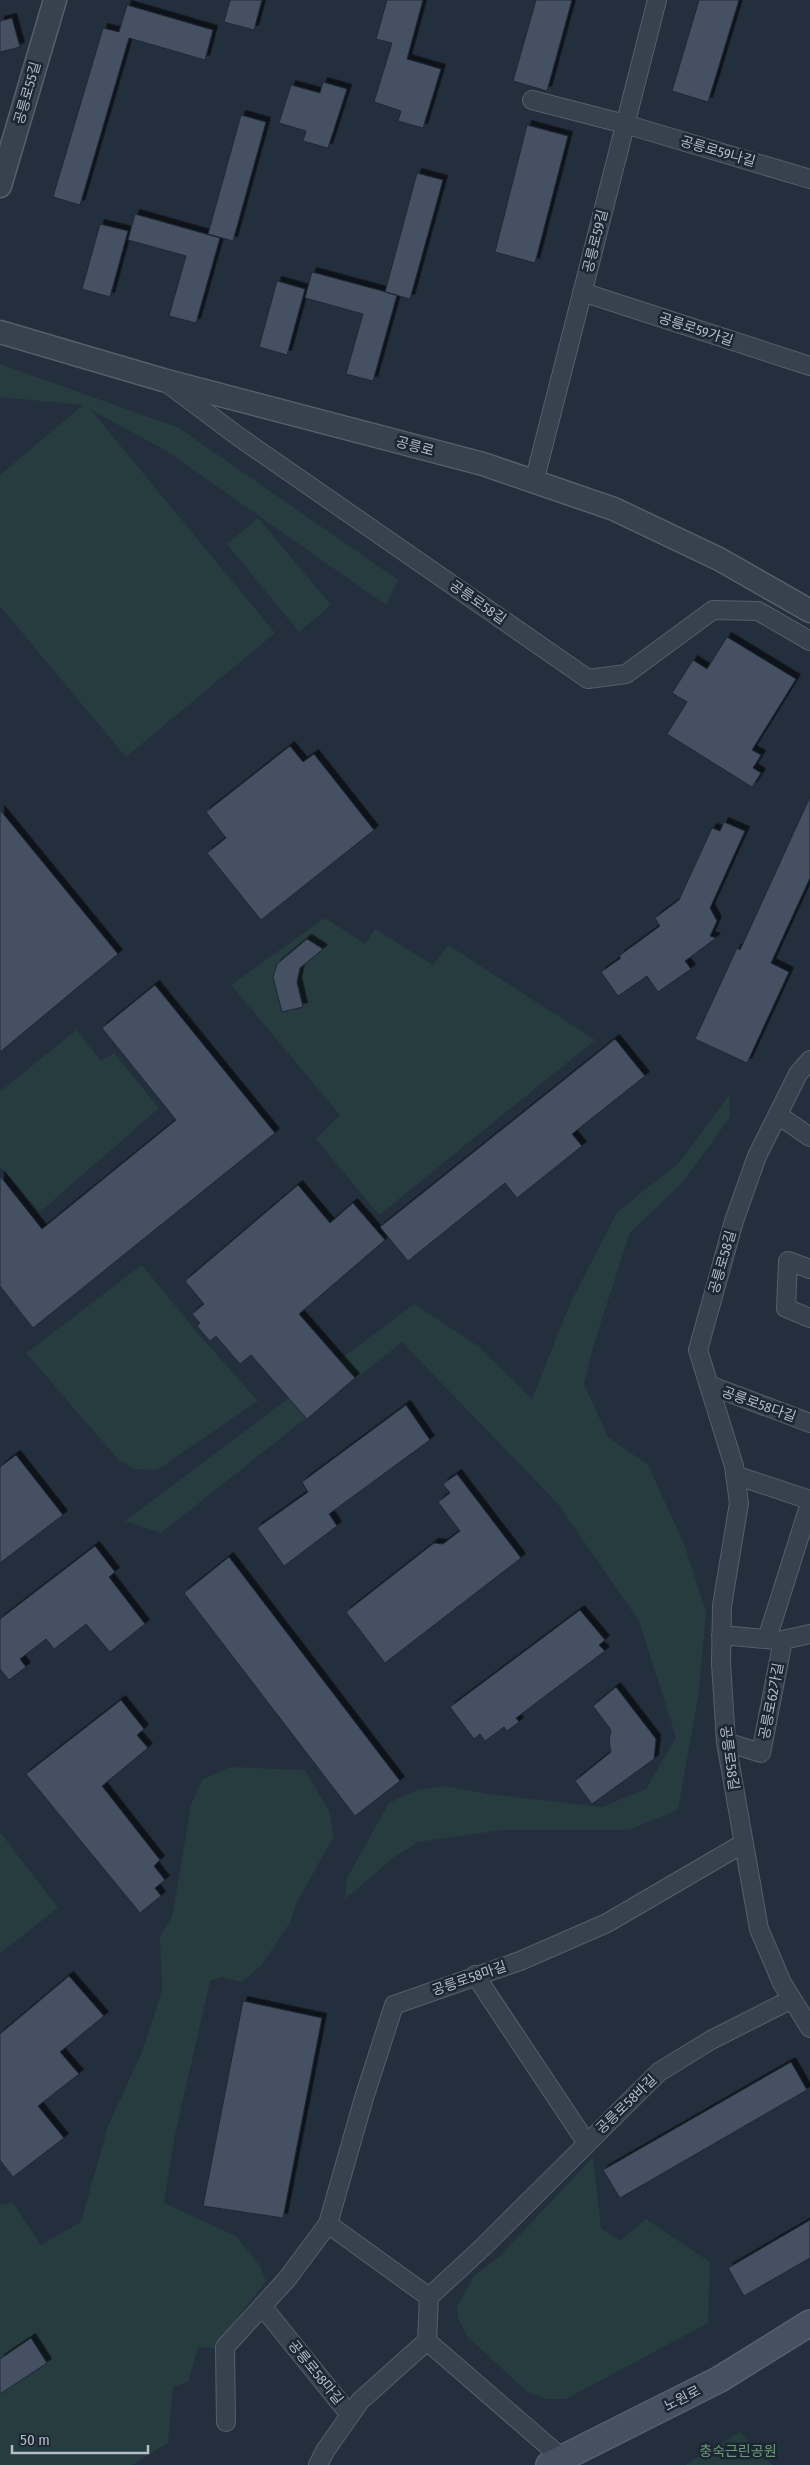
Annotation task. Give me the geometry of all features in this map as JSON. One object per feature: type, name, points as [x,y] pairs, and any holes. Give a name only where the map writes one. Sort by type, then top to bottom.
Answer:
[{"type":"main road","name":"노원로","points":[[556,2462],[720,2379],[810,2323]]},
{"type":"street","name":"공릉로55길","points":[[0,186],[55,0]]},
{"type":"street","name":"공릉로59길","points":[[534,482],[657,0]]},
{"type":"street","name":"공릉로59나길","points":[[532,100],[625,124],[810,179]]},
{"type":"street","name":"공릉로59가길","points":[[582,292],[810,366]]},
{"type":"street","name":"공릉로","points":[[0,332],[162,380],[483,464],[614,509],[719,560],[810,611]]},
{"type":"street","name":"공릉로58길","points":[[162,380],[239,437],[588,679],[626,674],[712,610],[758,611],[810,641]]},
{"type":"street","name":"공릉로58길","points":[[810,1060],[798,1074],[757,1156],[734,1221],[698,1350],[735,1475],[739,1502],[722,1606],[721,1635],[726,1742],[759,1929],[782,1984],[810,2028]]},
{"type":"street","points":[[778,1115],[810,1137]]},
{"type":"street","points":[[810,1269],[788,1261],[786,1308],[810,1318]]},
{"type":"street","name":"공릉로58다길","points":[[709,1385],[810,1423]]},
{"type":"street","points":[[735,1475],[810,1501],[775,1640]]},
{"type":"street","points":[[721,1635],[775,1640],[810,1634]]},
{"type":"street","name":"공릉로62가길","points":[[726,1742],[761,1753],[775,1640]]},
{"type":"street","name":"공릉로58마길","points":[[226,2422],[225,2347],[287,2280],[328,2224],[364,2098],[394,2005],[475,1975],[520,1961],[608,1923],[744,1843]]},
{"type":"street","name":"공릉로58바길","points":[[475,1975],[586,2142],[659,2072],[711,2040],[792,1999]]},
{"type":"street","points":[[350,2415],[360,2401],[427,2341],[429,2297],[482,2248],[586,2142]]},
{"type":"street","points":[[328,2224],[429,2297]]},
{"type":"street","name":"공릉로58마길","points":[[262,2306],[350,2415],[325,2451],[318,2465]]},
{"type":"street","points":[[427,2341],[556,2462]]},
{"type":"green space","points":[[0,364],[179,428],[398,580],[386,605],[165,450],[91,410],[275,633],[126,757],[0,606],[0,475],[83,405],[0,397]]},
{"type":"green space","points":[[258,518],[331,605],[299,632],[227,544]]},
{"type":"green space","points":[[325,918],[365,944],[375,929],[433,965],[448,945],[595,1040],[379,1215],[316,1139],[340,1115],[231,985]]},
{"type":"green space","points":[[76,1030],[101,1061],[114,1053],[159,1108],[40,1212],[0,1166],[0,1092]]},
{"type":"green space","points":[[729,1095],[730,1117],[683,1182],[630,1233],[594,1343],[584,1384],[608,1437],[648,1465],[684,1544],[706,1611],[699,1691],[678,1810],[629,1830],[502,1830],[418,1842],[394,1857],[345,1899],[347,1878],[389,1803],[417,1790],[444,1786],[489,1794],[602,1807],[646,1789],[676,1737],[639,1621],[558,1504],[402,1342],[161,1533],[125,1521],[414,1304],[478,1346],[532,1399],[569,1306],[617,1212],[679,1163]]},
{"type":"green space","points":[[142,1265],[199,1335],[258,1401],[157,1470],[134,1469],[118,1459],[26,1353]]},
{"type":"green space","points":[[230,1767],[305,1770],[329,1811],[334,1836],[296,1904],[291,1921],[261,1966],[241,1982],[222,1977],[210,1981],[175,2135],[164,2203],[236,2236],[260,2266],[266,2281],[214,2348],[198,2347],[188,2382],[173,2387],[168,2443],[132,2465],[0,2465],[0,2205],[13,2203],[41,2245],[81,2222],[108,2126],[142,2052],[162,1990],[160,1936],[172,1917],[191,1805],[202,1780]]},
{"type":"green space","points":[[0,1832],[58,1908],[0,1953]]},
{"type":"green space","points":[[593,2157],[601,2228],[620,2241],[646,2219],[710,2262],[708,2323],[566,2399],[546,2399],[526,2391],[467,2336],[458,2318],[457,2307],[474,2276],[500,2256]]},
{"type":"green space","name":"충숙근린공원","points":[[740,2432],[773,2465],[685,2465]]},
{"type":"building","points":[[230,0],[262,0],[254,30],[224,22]]},
{"type":"building","points":[[387,0],[423,0],[407,59],[441,69],[423,128],[398,121],[401,111],[374,102],[392,43],[376,39]]},
{"type":"building","points":[[536,0],[572,0],[547,91],[513,81]]},
{"type":"building","points":[[699,0],[739,0],[708,102],[672,91]]},
{"type":"building","points":[[127,5],[213,30],[205,60],[129,38],[80,205],[53,197],[103,28],[119,32]]},
{"type":"building","points":[[12,18],[20,47],[0,52],[0,21]]},
{"type":"building","points":[[323,82],[347,89],[328,148],[303,141],[306,131],[279,123],[291,85],[320,93]]},
{"type":"building","points":[[241,115],[266,122],[233,241],[208,234]]},
{"type":"building","points":[[527,125],[568,136],[535,263],[495,252]]},
{"type":"building","points":[[417,173],[443,180],[410,299],[385,292]]},
{"type":"building","points":[[135,214],[220,238],[196,323],[169,316],[186,256],[128,240]]},
{"type":"building","points":[[100,224],[128,231],[110,297],[82,289]]},
{"type":"building","points":[[312,272],[397,295],[373,381],[346,374],[363,314],[305,298]]},
{"type":"building","points":[[277,281],[305,289],[287,355],[259,347]]},
{"type":"building","points":[[727,637],[796,679],[752,750],[761,755],[753,768],[761,773],[752,787],[667,734],[687,702],[672,693],[693,660],[707,669]]},
{"type":"building","points":[[290,746],[303,762],[314,754],[374,830],[261,920],[207,853],[226,838],[206,812]]},
{"type":"building","points":[[810,797],[810,878],[771,963],[789,972],[747,1063],[695,1039],[737,948],[740,950]]},
{"type":"building","points":[[0,810],[118,954],[0,1052]]},
{"type":"building","points":[[724,822],[745,831],[710,908],[717,921],[710,936],[716,938],[685,961],[691,969],[658,992],[647,976],[618,996],[601,972],[621,958],[619,956],[660,926],[655,918],[679,900],[712,828],[720,831]]},
{"type":"building","points":[[307,939],[323,949],[300,968],[297,982],[303,1007],[282,1012],[273,977],[277,964]]},
{"type":"building","points":[[155,985],[275,1133],[33,1328],[0,1286],[0,1176],[42,1229],[176,1120],[102,1028]]},
{"type":"building","points":[[615,1039],[645,1076],[572,1134],[582,1146],[517,1198],[505,1183],[408,1261],[380,1227]]},
{"type":"building","points":[[298,1185],[330,1223],[353,1203],[385,1240],[299,1314],[355,1378],[307,1419],[251,1355],[240,1364],[216,1336],[210,1341],[197,1326],[200,1323],[192,1314],[204,1304],[185,1281]]},
{"type":"building","points":[[406,1405],[430,1440],[329,1514],[337,1526],[284,1566],[257,1528],[308,1492],[302,1482]]},
{"type":"building","points":[[16,1455],[63,1515],[0,1563],[0,1467]]},
{"type":"building","points":[[457,1474],[521,1558],[385,1663],[346,1612],[434,1543],[443,1544],[460,1531],[438,1502],[450,1493],[443,1484]]},
{"type":"building","points":[[95,1546],[115,1572],[109,1577],[145,1624],[110,1652],[86,1624],[54,1649],[46,1639],[20,1659],[26,1667],[9,1680],[0,1669],[0,1619]]},
{"type":"building","points":[[229,1557],[400,1781],[355,1816],[184,1593]]},
{"type":"building","points":[[580,1610],[605,1640],[599,1645],[605,1651],[516,1718],[519,1722],[507,1731],[504,1727],[485,1741],[480,1734],[474,1739],[450,1707]]},
{"type":"building","points":[[616,1687],[656,1739],[654,1759],[592,1804],[575,1781],[611,1752],[609,1741],[611,1730],[593,1706]]},
{"type":"building","points":[[121,1700],[144,1729],[137,1735],[148,1748],[102,1786],[160,1860],[154,1866],[165,1880],[155,1888],[161,1896],[140,1913],[26,1774]]},
{"type":"building","points":[[69,1976],[104,2016],[60,2052],[79,2074],[38,2106],[64,2138],[13,2177],[0,2160],[0,2034]]},
{"type":"building","points":[[243,2001],[322,2018],[283,2218],[203,2206]]},
{"type":"building","points":[[791,2062],[807,2090],[620,2198],[603,2170]]},
{"type":"building","points":[[810,2220],[810,2258],[744,2296],[728,2268]]},
{"type":"building","points":[[31,2338],[47,2363],[0,2394],[0,2359]]}]
